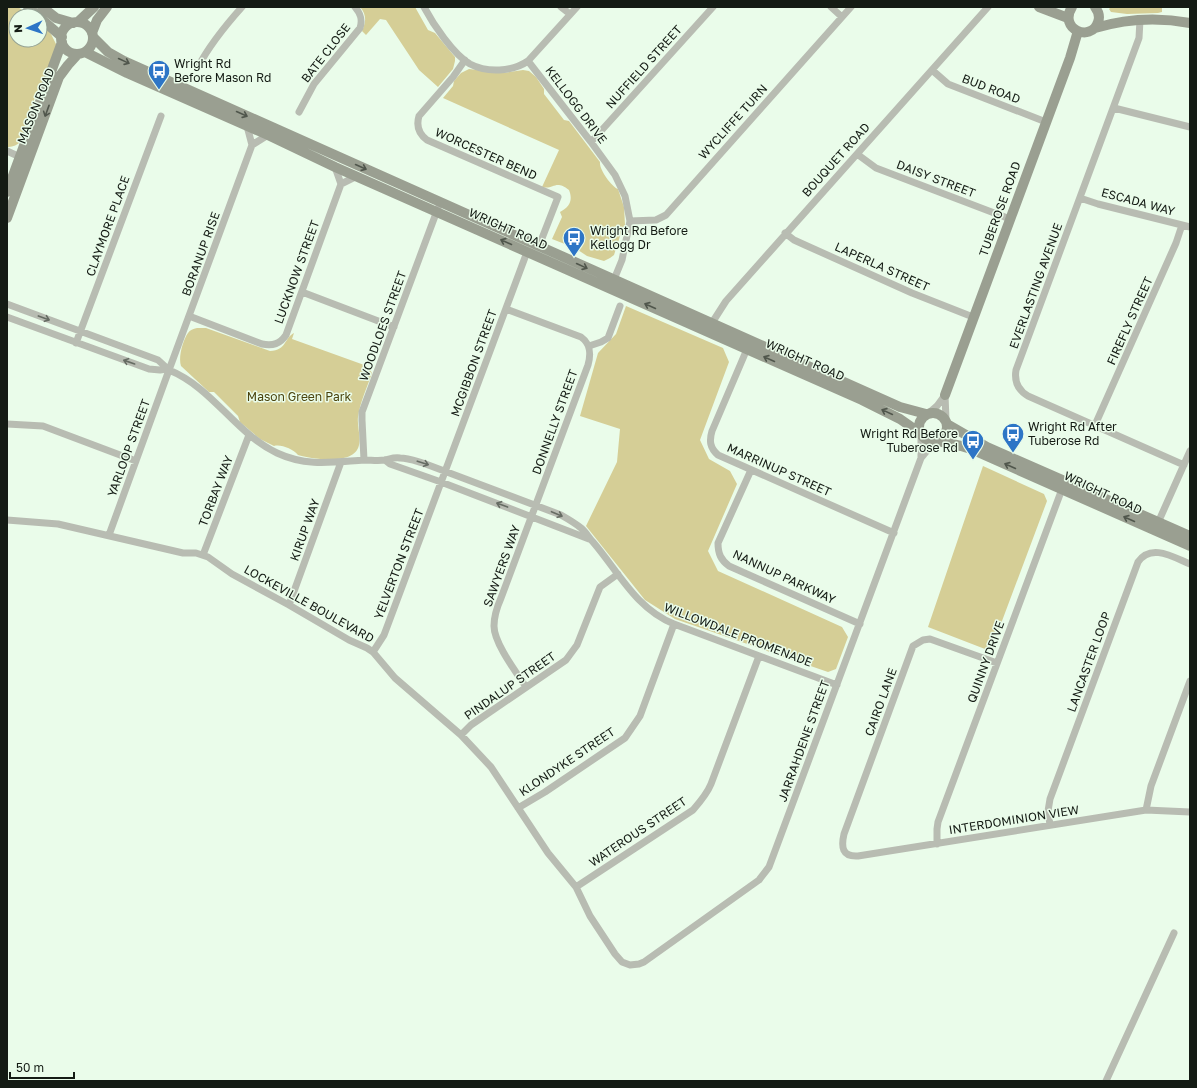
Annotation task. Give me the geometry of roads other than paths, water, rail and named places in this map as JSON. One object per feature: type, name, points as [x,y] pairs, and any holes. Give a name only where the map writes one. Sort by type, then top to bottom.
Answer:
[{"type":"main road","points":[[42,7],[56,18],[86,25],[93,35]]},
{"type":"main road","points":[[62,39],[65,28],[75,23],[94,7]]},
{"type":"main road","points":[[48,26],[62,39],[68,50],[73,53],[82,53],[91,46],[97,20],[107,7]]},
{"type":"main road","points":[[1039,7],[1068,18]]},
{"type":"main road","points":[[1072,7],[1068,14],[1068,18],[1071,26],[1078,32],[1087,32],[1095,28],[1129,20],[1162,20],[1190,23]]},
{"type":"main road","points":[[1095,28],[1098,24],[1097,10],[1129,20]]},
{"type":"main road","name":"TUBEROSE ROAD","points":[[945,395],[1070,58],[1078,32]]},
{"type":"main road","name":"WRIGHT ROAD","points":[[93,35],[108,52],[124,61],[438,207],[527,252],[612,284]]},
{"type":"main road","name":"MASON ROAD","points":[[7,192],[62,39]]},
{"type":"main road","name":"WRIGHT ROAD","points":[[82,53],[268,135],[335,167],[539,246],[612,284],[709,328],[900,407],[927,414]]},
{"type":"main road","name":"MASON ROAD","points":[[7,218],[59,77],[68,65],[82,53]]},
{"type":"main road","name":"WRIGHT ROAD","points":[[709,328],[747,349],[893,415],[908,423],[921,434]]},
{"type":"main road","points":[[939,413],[947,422],[947,432],[936,441],[927,440],[921,434],[919,425],[920,420],[927,414],[939,413]]},
{"type":"main road","name":"WRIGHT ROAD","points":[[947,422],[987,447],[1156,527],[1190,546]]},
{"type":"main road","name":"WRIGHT ROAD","points":[[936,441],[971,449],[1062,489],[1156,527],[1190,536]]},
{"type":"street","points":[[198,67],[207,50],[242,7]]},
{"type":"street","name":"BATE CLOSE","points":[[299,112],[314,84],[360,28],[361,16],[355,7]]},
{"type":"street","name":"KELLOGG DRIVE","points":[[424,7],[432,22],[451,46],[465,60],[477,67],[493,70],[511,68],[520,66],[528,61],[591,142],[621,185],[627,200],[630,221],[622,260],[612,284]]},
{"type":"street","points":[[561,7],[570,14]]},
{"type":"street","points":[[528,61],[577,7]]},
{"type":"street","name":"NUFFIELD STREET","points":[[591,142],[713,7]]},
{"type":"street","points":[[831,7],[842,17]]},
{"type":"street","name":"WYCLIFFE TURN","points":[[630,221],[656,220],[666,215],[851,7]]},
{"type":"street","name":"BOUQUET ROAD","points":[[709,328],[722,306],[785,233],[988,7]]},
{"type":"street","name":"EVERLASTING AVENUE","points":[[1140,20],[1139,38],[1015,377],[1018,388],[1022,392],[1184,465]]},
{"type":"street","name":"WORCESTER BEND","points":[[465,60],[453,77],[419,116],[417,124],[419,131],[427,140],[558,197],[539,246]]},
{"type":"street","name":"BUD ROAD","points":[[932,70],[948,84],[1046,122]]},
{"type":"street","points":[[1114,108],[1190,128]]},
{"type":"street","name":"CLAYMORE PLACE","points":[[76,343],[161,116]]},
{"type":"street","points":[[247,126],[252,145],[268,135]]},
{"type":"street","name":"BORANUP RISE","points":[[168,370],[252,145]]},
{"type":"street","points":[[7,151],[20,157]]},
{"type":"street","name":"DAISY STREET","points":[[857,154],[876,168],[1010,219]]},
{"type":"street","points":[[335,167],[341,184],[357,176]]},
{"type":"street","name":"LUCKNOW STREET","points":[[189,316],[269,346],[282,340],[286,334],[302,292],[341,184]]},
{"type":"street","name":"ESCADA WAY","points":[[1080,198],[1098,204],[1190,227]]},
{"type":"street","name":"WOODLOES STREET","points":[[364,460],[362,412],[438,207]]},
{"type":"street","name":"FIREFLY STREET","points":[[1095,425],[1176,243],[1182,225]]},
{"type":"street","name":"LAPERLA STREET","points":[[785,233],[794,240],[912,293],[973,317]]},
{"type":"street","name":"MCGIBBON STREET","points":[[441,482],[527,252]]},
{"type":"street","points":[[302,292],[394,327]]},
{"type":"street","name":"WILLOWDALE PROMENADE","points":[[7,304],[158,360],[168,370],[191,381],[249,435],[262,445],[278,453],[295,459],[322,463],[385,460],[391,457],[424,463],[561,515],[573,521],[583,530],[634,596],[644,606],[662,618],[674,624],[837,685]]},
{"type":"street","points":[[506,309],[581,337],[586,340],[589,346],[608,338],[620,306]]},
{"type":"street","name":"WILLOWDALE PROMENADE","points":[[7,317],[149,369],[168,370]]},
{"type":"street","name":"DONNELLY STREET","points":[[531,516],[588,365],[590,358],[589,346]]},
{"type":"street","name":"MARRINUP STREET","points":[[747,349],[712,431],[710,443],[718,455],[894,533]]},
{"type":"street","name":"YARLOOP STREET","points":[[109,535],[168,370]]},
{"type":"street","name":"TUBEROSE ROAD","points":[[927,414],[937,406],[945,395]]},
{"type":"street","name":"TUBEROSE ROAD","points":[[945,395],[947,422]]},
{"type":"street","points":[[7,424],[43,426],[136,461]]},
{"type":"street","name":"JARRAHDENE STREET","points":[[627,964],[634,965],[644,962],[759,880],[766,872],[921,458],[921,434]]},
{"type":"street","name":"TORBAY WAY","points":[[203,554],[249,435]]},
{"type":"street","name":"JARRAHDENE STREET","points":[[921,458],[936,441]]},
{"type":"street","points":[[1156,527],[1190,451]]},
{"type":"street","name":"WILLOWDALE PROMENADE","points":[[385,460],[390,464],[531,516],[591,540]]},
{"type":"street","name":"KIRUP WAY","points":[[289,605],[341,462]]},
{"type":"street","name":"NANNUP PARKWAY","points":[[751,470],[718,544],[718,550],[722,559],[729,566],[860,624]]},
{"type":"street","name":"YELVERTON STREET","points":[[373,652],[384,635],[441,482]]},
{"type":"street","name":"QUINNY DRIVE","points":[[937,844],[938,822],[1062,489]]},
{"type":"street","name":"SAWYERS WAY","points":[[526,687],[500,646],[494,626],[497,608],[531,516]]},
{"type":"street","points":[[7,520],[58,524],[183,553],[203,554]]},
{"type":"street","name":"LANCASTER LOOP","points":[[1050,825],[1048,811],[1050,799],[1138,562],[1146,553],[1156,552],[1190,564]]},
{"type":"street","name":"LOCKEVILLE BOULEVARD","points":[[203,554],[232,574],[373,652],[395,678],[461,735],[491,767],[553,859],[576,887],[584,906],[616,954],[622,962],[627,964]]},
{"type":"street","name":"PINDALUP STREET","points":[[461,735],[471,725],[566,660],[577,644],[600,587],[618,574]]},
{"type":"street","name":"KLONDYKE STREET","points":[[518,808],[545,792],[618,742],[630,732],[640,716],[674,624]]},
{"type":"street","name":"CAIRO LANE","points":[[844,851],[842,844],[844,834],[914,646],[918,642],[930,639],[997,663]]},
{"type":"street","name":"WATEROUS STREET","points":[[576,887],[692,810],[703,799],[712,784],[759,656]]},
{"type":"street","points":[[1146,810],[1151,786],[1190,681]]},
{"type":"street","name":"INTERDOMINION VIEW","points":[[844,851],[850,856],[858,856],[1146,810],[1190,812]]},
{"type":"street","points":[[1106,1081],[1174,933]]},
{"type":"place","name":"Wright Rd Before Mason Rd","points":[[159,90]]},
{"type":"place","name":"Wright Rd Before Kellogg Dr","points":[[574,258]]},
{"type":"place","name":"Wright Rd After Tuberose Rd","points":[[1013,454]]},
{"type":"place","name":"Wright Rd Before Tuberose Rd","points":[[973,460]]},
{"type":"park label","name":"Mason Green Park","points":[[299,397]]}]
